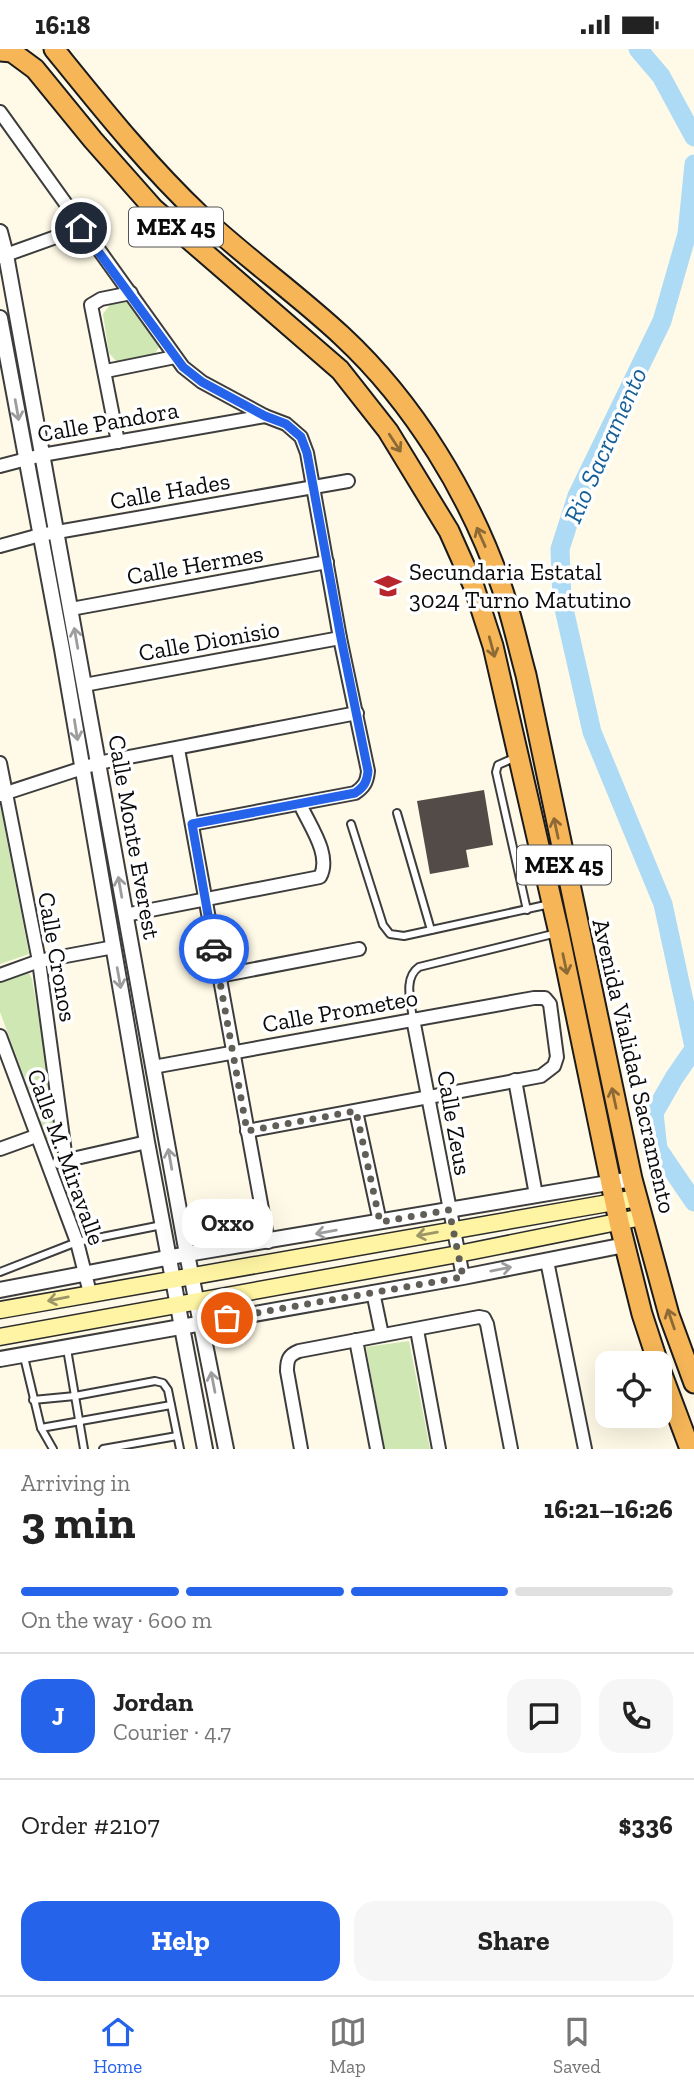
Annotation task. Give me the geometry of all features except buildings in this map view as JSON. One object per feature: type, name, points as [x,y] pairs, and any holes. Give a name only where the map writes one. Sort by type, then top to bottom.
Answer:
[{"type":"highway","name":"Avenida Vialidad Sacramento","points":[[54,49],[154,170],[203,218],[341,335],[377,372],[420,427],[473,518],[502,588],[523,663],[632,1179],[669,1315],[694,1383]]},
{"type":"highway","name":"Avenida Vialidad Sacramento","points":[[7,51],[35,69],[93,141],[154,209],[322,353],[355,387],[388,431],[437,510],[465,565],[493,646],[559,933],[619,1222],[654,1351]]},
{"type":"highway","points":[[672,1401],[690,1449]]},
{"type":"main road","points":[[0,1310],[637,1198]]},
{"type":"main road","points":[[0,1337],[458,1254],[642,1217]]},
{"type":"main road","points":[[47,1328],[89,1312],[92,1307],[90,1293]]},
{"type":"street","points":[[0,112],[81,228],[191,375],[265,416],[286,424],[301,437],[307,453],[368,771],[367,781],[355,793],[192,824]]},
{"type":"street","points":[[3,256],[81,228]]},
{"type":"street","name":"Calle Monte Everest","points":[[0,232],[187,1254],[226,1449]]},
{"type":"street","points":[[118,442],[92,303],[131,293]]},
{"type":"street","name":"Calle Monte Everest","points":[[0,318],[62,649],[147,1142],[205,1449]]},
{"type":"street","points":[[106,370],[175,357]]},
{"type":"street","name":"Calle Pandora","points":[[0,466],[26,458],[265,416]]},
{"type":"street","name":"Calle Hades","points":[[0,546],[40,535],[348,481]]},
{"type":"street","name":"Calle Hermes","points":[[71,609],[327,562]]},
{"type":"street","name":"Calle Dionisio","points":[[84,685],[341,638]]},
{"type":"street","points":[[3,794],[98,763],[357,713]]},
{"type":"street","points":[[178,749],[268,1242]]},
{"type":"street","name":"Calle Cronos","points":[[0,763],[3,794],[39,961],[66,1160]]},
{"type":"street","points":[[125,915],[316,880],[324,869],[323,856],[300,804]]},
{"type":"street","points":[[0,975],[39,961],[114,947]]},
{"type":"street","points":[[219,976],[359,950]]},
{"type":"street","name":"Calle Prometeo","points":[[153,1067],[413,1019],[545,998],[550,1005],[557,1056],[554,1066],[541,1076],[515,1080]]},
{"type":"street","name":"Calle Zeus","points":[[413,1019],[463,1277]]},
{"type":"street","name":"Calle M. Miravalle","points":[[0,1036],[77,1242],[90,1293]]},
{"type":"street","points":[[247,1131],[515,1080],[536,1195]]},
{"type":"street","points":[[356,1111],[380,1222]]},
{"type":"street","points":[[0,1149],[36,1136]]},
{"type":"street","points":[[47,1164],[147,1142]]},
{"type":"street","points":[[0,1289],[187,1254],[632,1179]]},
{"type":"street","points":[[0,1359],[463,1277],[625,1245]]},
{"type":"street","points":[[547,1261],[585,1449]]},
{"type":"street","points":[[126,1266],[130,1286]]},
{"type":"street","points":[[373,1292],[382,1335]]},
{"type":"street","points":[[128,1314],[156,1330]]},
{"type":"street","points":[[301,1449],[287,1371],[288,1359],[299,1351],[479,1317],[484,1318],[511,1449]]},
{"type":"street","points":[[91,1321],[108,1339]]},
{"type":"street","points":[[417,1330],[439,1449]]},
{"type":"street","points":[[356,1340],[377,1449]]},
{"type":"lane","points":[[517,757],[498,765],[496,772],[527,909]]},
{"type":"lane","points":[[397,813],[431,930]]},
{"type":"lane","points":[[351,824],[390,934],[404,936],[552,904]]},
{"type":"lane","points":[[413,1019],[409,985],[410,977],[419,967],[559,933]]},
{"type":"lane","points":[[0,1272],[77,1242],[164,1224]]},
{"type":"lane","points":[[67,1347],[84,1449]]},
{"type":"lane","points":[[24,1355],[41,1428],[53,1449]]},
{"type":"lane","points":[[33,1401],[155,1381],[163,1383],[168,1389],[180,1449]]},
{"type":"lane","points":[[41,1428],[171,1405]]},
{"type":"lane","points":[[103,1449],[177,1436]]},
{"type":"green space","points":[[127,302],[159,347],[154,355],[118,363],[109,353],[103,314],[110,305]]},
{"type":"green space","points":[[0,805],[29,954],[0,964]]},
{"type":"green space","points":[[29,973],[59,1137],[56,1141],[48,1141],[0,1012],[0,982]]},
{"type":"green space","points":[[409,1341],[430,1449],[384,1449],[366,1347]]},
{"type":"waterway","name":"Rio Sacramento","points":[[638,49],[661,76],[694,137]]},
{"type":"waterway","name":"Rio Sacramento","points":[[694,164],[687,234],[662,321],[577,496],[560,549],[562,600],[592,732],[663,904],[694,1047]]},
{"type":"waterway","name":"Rio Sacramento","points":[[694,1049],[654,1113],[658,1149],[694,1202]]},
{"type":"way so far","points":[[214,949],[247,1131],[356,1111],[380,1222],[449,1210],[463,1277],[227,1318]]},
{"type":"place","name":"Secundaria Estatal 3024 Turno Matutino","points":[[388,586]]},
{"type":"place","name":"Oxxo","points":[[227,1318]]},
{"type":"route","points":[[81,228],[191,375],[265,416],[286,424],[301,437],[307,453],[368,771],[367,781],[355,793],[192,824],[214,949]]}]
